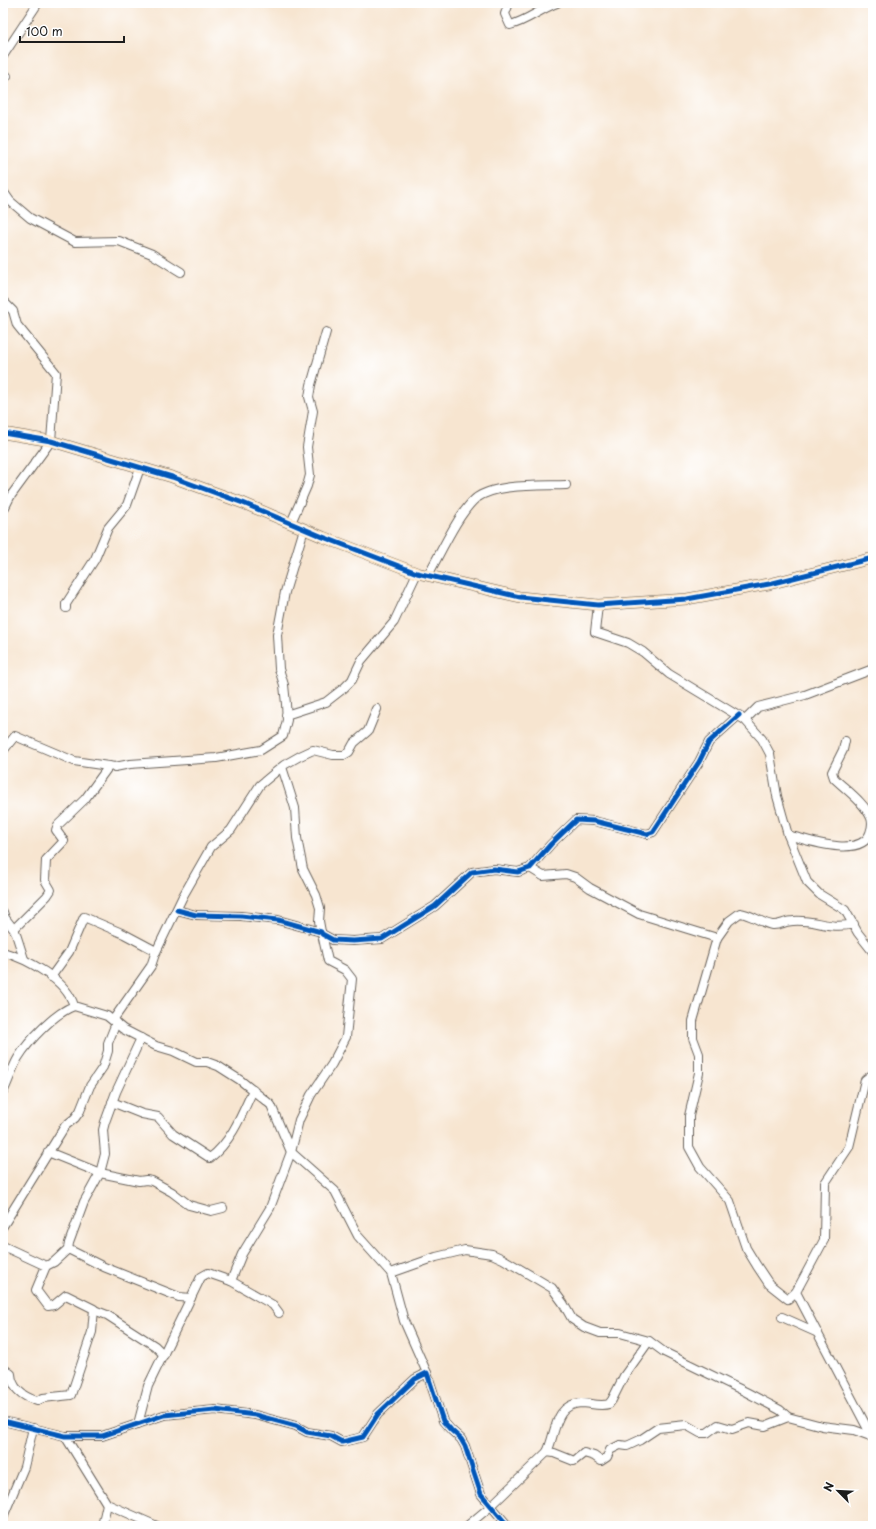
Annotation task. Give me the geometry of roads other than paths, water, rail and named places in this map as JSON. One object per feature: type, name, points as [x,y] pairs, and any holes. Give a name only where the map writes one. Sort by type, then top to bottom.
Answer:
[{"type":"street","points":[[3,56],[38,3]]},
{"type":"street","points":[[509,3],[505,14],[510,25],[520,23],[546,7],[557,3]]},
{"type":"street","points":[[3,73],[6,76],[3,80]]},
{"type":"street","points":[[3,191],[10,201],[30,218],[75,242],[119,241],[152,254],[181,272]]},
{"type":"street","points":[[3,301],[13,311],[18,325],[56,374],[51,441],[10,497],[3,511]]},
{"type":"street","points":[[291,523],[307,486],[310,475],[307,447],[313,411],[309,397],[326,332]]},
{"type":"street","points":[[3,433],[51,441],[172,477],[243,503],[304,529],[423,574],[520,597],[598,605],[687,599],[769,584],[873,558]]},
{"type":"street","points":[[66,608],[66,604],[95,559],[108,528],[127,505],[140,468]]},
{"type":"street","points":[[286,715],[326,702],[352,680],[361,661],[394,622],[464,511],[476,498],[512,486],[566,485]]},
{"type":"street","points":[[3,751],[14,736],[74,761],[115,767],[130,764],[216,758],[261,750],[283,736],[286,715],[284,685],[279,669],[277,635],[285,592],[292,575],[295,557],[304,529]]},
{"type":"street","points":[[598,605],[595,632],[628,643],[644,652],[669,674],[742,718],[762,739],[770,754],[777,796],[788,835],[807,882],[819,894],[845,910],[858,933],[873,952]]},
{"type":"street","points":[[177,910],[196,916],[241,916],[278,920],[322,933],[333,940],[353,941],[382,939],[435,906],[472,872],[494,868],[518,872],[530,868],[563,831],[576,820],[594,821],[647,834],[653,832],[700,762],[709,742],[758,707],[805,695],[873,669]]},
{"type":"street","points":[[3,1226],[5,1215],[65,1126],[75,1118],[84,1104],[90,1086],[106,1060],[108,1043],[115,1022],[151,966],[156,951],[211,848],[231,830],[260,785],[282,767],[313,750],[333,755],[344,755],[349,752],[354,743],[368,731],[377,709]]},
{"type":"street","points":[[788,835],[832,846],[849,846],[864,842],[869,836],[872,828],[870,817],[862,805],[834,778],[832,772],[846,741]]},
{"type":"street","points":[[14,929],[47,896],[51,890],[45,880],[46,860],[64,841],[56,830],[58,825],[85,799],[109,766]]},
{"type":"street","points":[[231,1281],[242,1254],[270,1208],[291,1152],[302,1114],[311,1095],[332,1064],[346,1037],[352,979],[345,970],[328,961],[319,921],[320,908],[316,895],[303,869],[297,838],[295,808],[282,767]]},
{"type":"street","points":[[530,868],[543,876],[566,874],[575,877],[590,888],[639,914],[717,938]]},
{"type":"street","points":[[3,912],[5,918],[14,929],[24,959]]},
{"type":"street","points":[[854,924],[834,927],[808,921],[791,921],[782,924],[771,924],[747,914],[740,913],[729,921],[717,938],[693,1021],[693,1038],[699,1054],[699,1073],[689,1116],[689,1147],[700,1167],[730,1201],[746,1248],[769,1284],[788,1299],[796,1292],[824,1240],[825,1183],[849,1147],[865,1080],[873,1074]]},
{"type":"street","points":[[52,977],[69,952],[84,918],[124,934],[156,951]]},
{"type":"street","points":[[3,952],[24,959],[52,977],[71,995],[74,1006]]},
{"type":"street","points":[[3,1092],[18,1058],[34,1039],[66,1009],[74,1006],[115,1022],[123,1029],[141,1038],[196,1062],[207,1062],[218,1066],[253,1090],[271,1105],[291,1152],[335,1191],[358,1236],[391,1273],[404,1321],[428,1373],[443,1421],[461,1439],[481,1494],[508,1526]]},
{"type":"street","points":[[141,1038],[112,1102],[103,1130],[105,1154],[100,1173],[84,1202],[68,1249],[54,1262],[46,1266],[36,1290],[48,1306],[54,1305],[66,1295],[94,1310],[107,1315],[155,1346],[164,1355]]},
{"type":"street","points":[[112,1102],[142,1114],[158,1117],[173,1134],[210,1158],[218,1151],[230,1136],[253,1090]]},
{"type":"street","points":[[48,1152],[100,1173],[139,1181],[152,1181],[189,1205],[211,1211],[223,1208]]},
{"type":"street","points":[[3,1246],[46,1266]]},
{"type":"street","points":[[68,1249],[104,1267],[179,1297],[191,1298]]},
{"type":"street","points":[[391,1273],[436,1257],[465,1250],[492,1254],[552,1288],[572,1319],[584,1327],[600,1333],[620,1333],[649,1341],[664,1352],[746,1392],[780,1410],[788,1417],[822,1426],[854,1430],[873,1437]]},
{"type":"street","points":[[138,1424],[148,1386],[201,1277],[208,1273],[231,1281],[273,1305],[280,1313]]},
{"type":"street","points":[[796,1292],[873,1437]]},
{"type":"street","points":[[3,1368],[11,1374],[11,1382],[15,1388],[33,1400],[38,1401],[44,1398],[71,1395],[92,1332],[94,1310]]},
{"type":"street","points":[[782,1317],[818,1333]]},
{"type":"street","points":[[467,1526],[491,1506],[547,1452],[557,1419],[562,1411],[570,1405],[608,1404],[612,1400],[624,1376],[649,1341]]},
{"type":"street","points":[[3,1421],[65,1436],[102,1436],[164,1415],[215,1410],[255,1415],[296,1426],[307,1432],[332,1436],[342,1442],[363,1437],[378,1414],[415,1379],[428,1373]]},
{"type":"street","points":[[547,1452],[554,1453],[574,1461],[584,1453],[594,1456],[601,1461],[607,1457],[610,1450],[620,1445],[627,1446],[640,1440],[658,1428],[686,1425],[700,1433],[707,1433],[718,1425],[732,1429],[749,1423],[765,1426],[788,1417]]},
{"type":"street","points":[[3,1517],[24,1466],[33,1428]]},
{"type":"street","points":[[65,1436],[107,1504],[157,1526]]},
{"type":"street","points":[[102,1526],[107,1504]]}]
